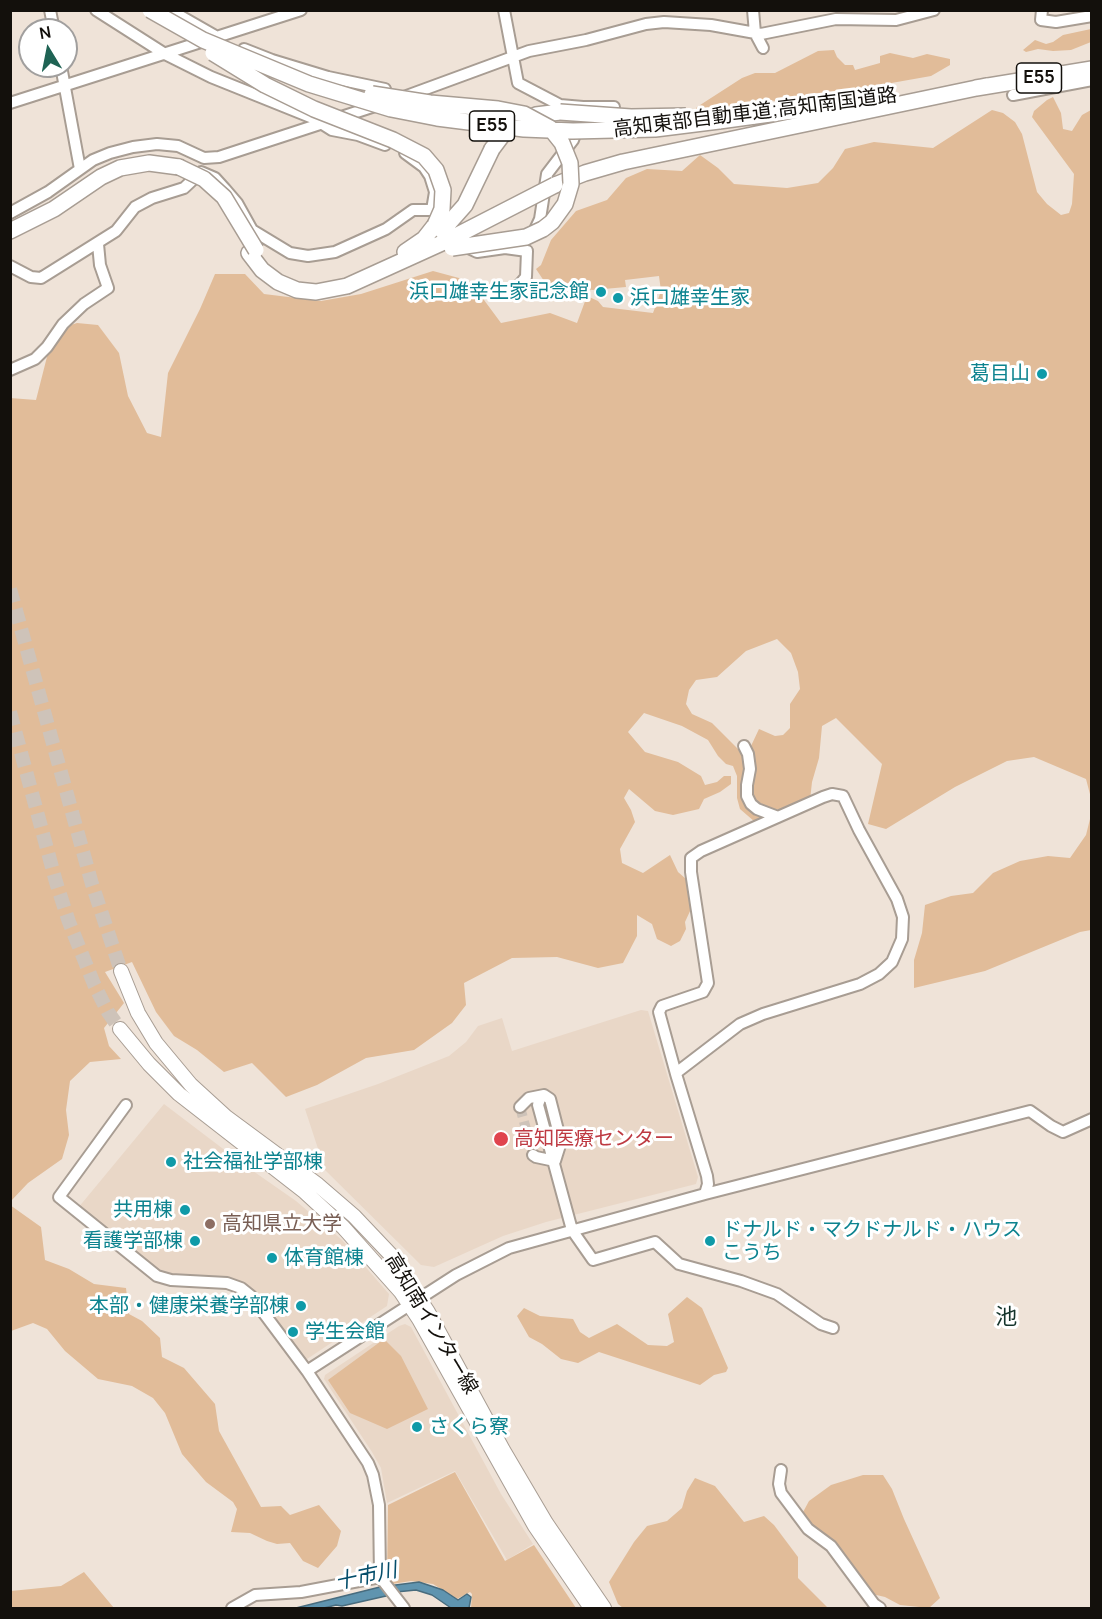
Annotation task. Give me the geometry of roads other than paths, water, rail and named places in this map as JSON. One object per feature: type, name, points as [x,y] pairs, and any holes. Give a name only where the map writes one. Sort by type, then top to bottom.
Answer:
[{"type":"highway","points":[[144,10],[265,85],[424,156],[436,171],[443,190],[443,237]]},
{"type":"highway","name":"高知東部自動車道;高知南国道路","points":[[150,10],[203,40],[272,65],[328,90],[391,109],[482,125],[543,130],[622,131],[842,99],[886,98],[986,86],[1092,69]]},
{"type":"highway","points":[[253,251],[276,270],[292,279],[309,284],[327,283],[345,278],[400,255],[424,239],[526,237],[543,229],[560,213],[569,194],[572,173],[562,143],[550,128],[534,118],[511,111],[390,98],[272,65]]},
{"type":"highway","points":[[10,231],[54,209],[101,177],[120,168],[148,163],[178,171],[202,188],[215,201],[253,251],[262,270],[278,282],[306,292],[337,289],[387,269],[443,237],[585,173],[623,162],[986,86]]},
{"type":"highway","points":[[443,237],[465,204],[492,148],[514,124],[536,115],[560,112],[631,117],[718,118]]},
{"type":"highway","points":[[10,238],[58,215],[122,176],[149,171],[178,171]]},
{"type":"main road","name":"高知南インター線","points":[[121,971],[138,1013],[156,1043],[191,1085],[226,1117],[316,1184],[360,1222],[391,1255],[454,1380],[535,1526],[591,1608]]},
{"type":"main road","name":"高知南インター線","points":[[120,1029],[179,1095],[305,1192],[343,1227],[415,1303],[546,1523],[604,1608]]},
{"type":"street","points":[[96,10],[112,14],[165,54],[211,77],[314,118],[332,130],[358,135],[414,158],[424,167],[433,184],[432,210]]},
{"type":"street","points":[[170,10],[272,65],[397,92],[405,96]]},
{"type":"street","points":[[10,103],[301,10]]},
{"type":"street","points":[[504,10],[518,83],[560,105],[614,107]]},
{"type":"street","points":[[753,10],[755,33],[763,48]]},
{"type":"street","points":[[10,213],[48,192],[101,156],[144,145],[178,146],[204,158],[219,157],[405,96],[529,51],[586,40],[646,24],[664,22],[711,25],[755,33],[772,33],[836,19],[896,20],[934,10]]},
{"type":"street","points":[[1042,10],[1041,20],[1056,22],[1092,16]]},
{"type":"street","points":[[257,96],[272,65]]},
{"type":"street","points":[[63,78],[80,169]]},
{"type":"street","points":[[1012,95],[1092,80]]},
{"type":"street","points":[[515,290],[526,277],[527,251],[540,219],[547,174],[573,140],[583,107]]},
{"type":"street","points":[[10,266],[32,277],[41,278],[116,231],[135,207],[152,198],[184,188],[201,172],[204,158]]},
{"type":"street","points":[[201,172],[215,178],[225,189],[237,203],[252,230],[290,253],[308,256],[335,252],[386,229],[413,210],[432,210],[439,213],[454,227],[467,249],[477,252],[505,248],[527,251]]},
{"type":"street","points":[[10,370],[35,359],[47,347],[63,324],[84,304],[108,288],[100,265],[98,244]]},
{"type":"street","points":[[744,746],[750,768],[747,796],[757,809],[778,817]]},
{"type":"street","points":[[676,1072],[740,1024],[763,1014],[871,980],[892,962],[902,939],[903,917],[897,899],[843,796],[832,794],[695,854],[691,858],[707,988],[699,995],[662,1006],[659,1016],[707,1176],[708,1184],[705,1194]]},
{"type":"street","points":[[520,1107],[524,1101],[537,1096],[550,1100],[553,1106],[561,1142],[555,1161],[572,1230],[593,1260],[655,1242],[679,1264],[741,1281],[777,1294],[821,1324],[833,1328]]},
{"type":"street","points":[[537,1096],[531,1105],[542,1147],[544,1152],[555,1161]]},
{"type":"street","points":[[126,1105],[59,1197],[157,1276],[171,1280],[227,1283],[241,1288],[251,1296],[307,1371],[360,1450],[373,1475],[379,1504],[381,1580],[404,1608]]},
{"type":"street","points":[[307,1371],[456,1275],[501,1251],[705,1194],[1030,1111],[1051,1126],[1063,1131],[1092,1119]]},
{"type":"street","points":[[533,1155],[555,1161]]},
{"type":"street","points":[[781,1470],[779,1484],[781,1493],[808,1529],[831,1546],[874,1604],[880,1608]]},
{"type":"street","points":[[232,1608],[255,1595],[301,1592],[381,1580]]},
{"type":"water","points":[[419,1582],[443,1590],[458,1600],[467,1594],[471,1597],[469,1608],[451,1608],[432,1595],[416,1590],[396,1592],[342,1606],[296,1608],[380,1587]]},
{"type":"tunnel","points":[[10,589],[92,884],[121,971]]},
{"type":"tunnel","points":[[10,712],[69,922],[94,984],[108,1012],[120,1029]]},
{"type":"tunnel","points":[[520,1107],[533,1155]]},
{"type":"place","name":"浜口雄幸生家記念館","points":[[601,292]]},
{"type":"place","name":"浜口雄幸生家","points":[[618,298]]},
{"type":"place","name":"葛目山","points":[[1042,374]]},
{"type":"place","name":"高知医療センター","points":[[501,1139]]},
{"type":"place","name":"社会福祉学部棟","points":[[171,1162]]},
{"type":"place","name":"共用棟","points":[[185,1210]]},
{"type":"place","name":"高知県立大学","points":[[210,1224]]},
{"type":"place","name":"看護学部棟","points":[[195,1241]]},
{"type":"place","name":"ドナルド・マクドナルド・ハウス こうち","points":[[710,1241]]},
{"type":"place","name":"体育館棟","points":[[272,1258]]},
{"type":"place","name":"本部・健康栄養学部棟","points":[[301,1306]]},
{"type":"place","name":"学生会館","points":[[293,1332]]},
{"type":"place","name":"さくら寮","points":[[417,1427]]},
{"type":"district","name":"池","points":[[1006,1318]]},
{"type":"water label","name":"十市川","points":[[366,1577]]}]
